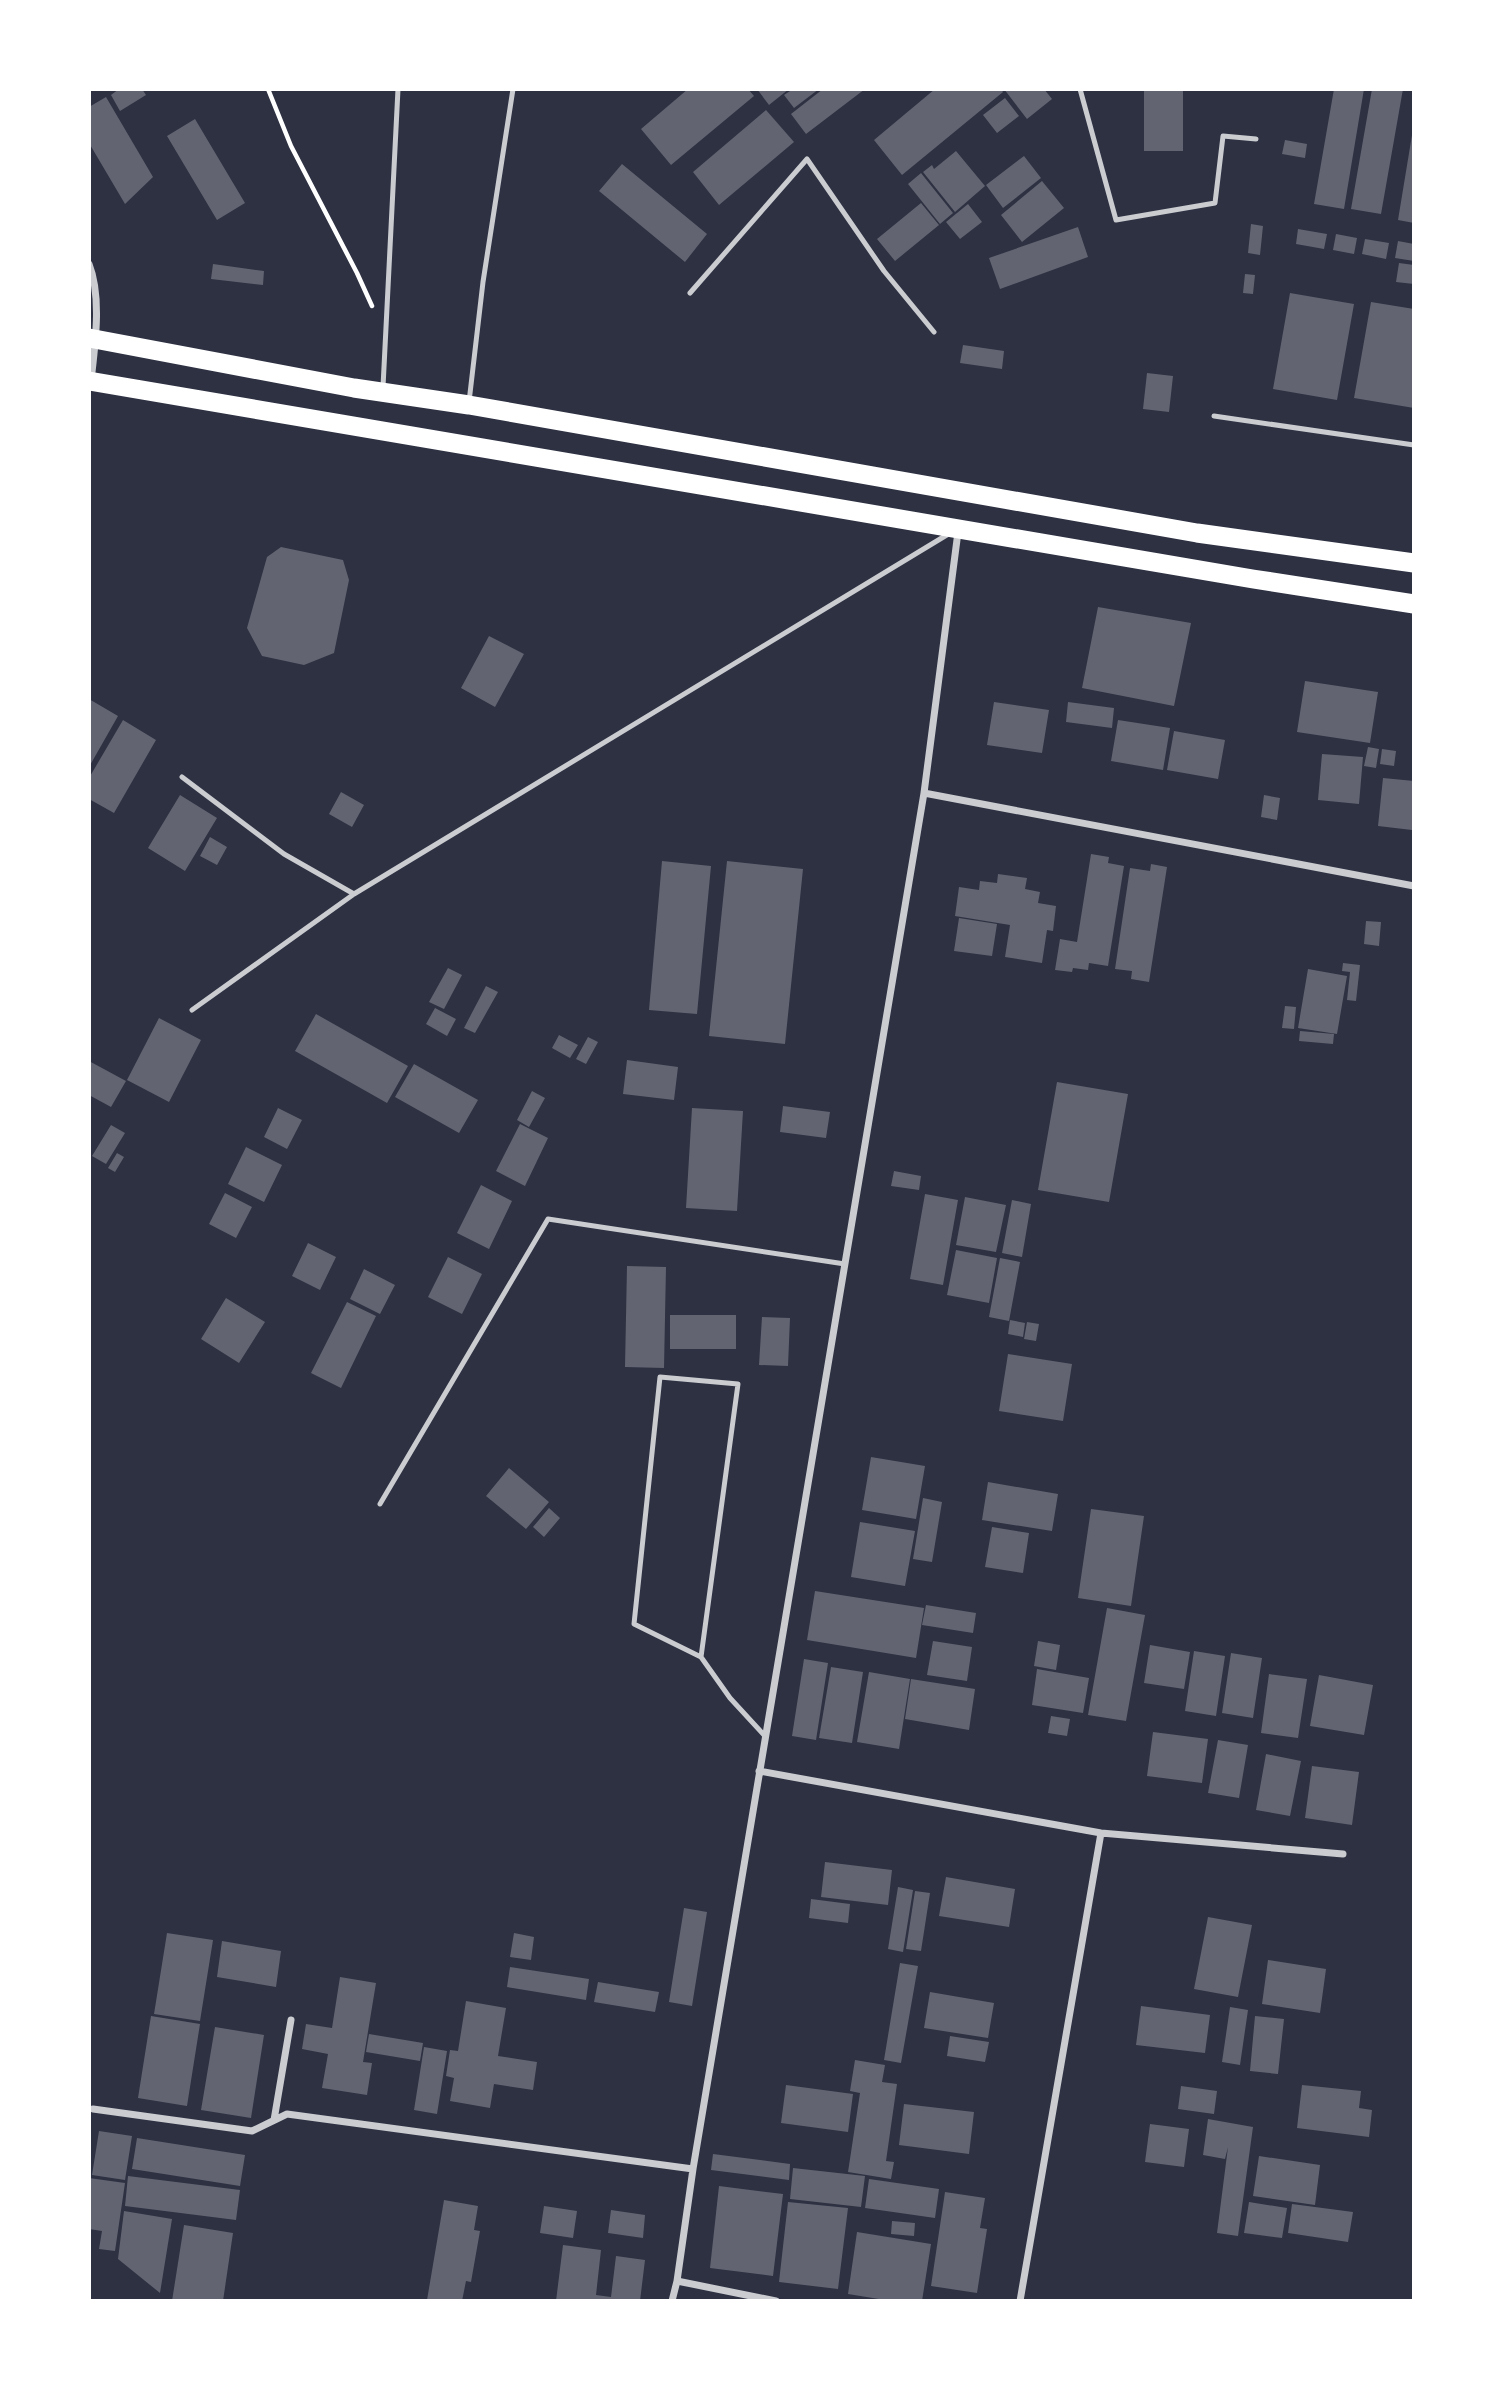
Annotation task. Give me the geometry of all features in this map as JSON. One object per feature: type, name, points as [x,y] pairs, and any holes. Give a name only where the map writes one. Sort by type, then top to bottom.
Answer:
[{"type":"highway","points":[[93,339],[382,393],[469,405],[1196,533],[1414,563]]},
{"type":"highway","points":[[90,381],[1414,604]]},
{"type":"street","points":[[89,264],[94,276],[90,381]]},
{"type":"street","points":[[672,2301],[924,793],[959,528]]},
{"type":"street","points":[[924,793],[1414,886]]},
{"type":"street","points":[[759,1771],[1101,1833],[1343,1854]]},
{"type":"street","points":[[1020,2301],[1101,1833]]},
{"type":"street","points":[[274,2120],[291,2020]]},
{"type":"street","points":[[93,2109],[252,2131],[287,2114],[692,2169]]},
{"type":"street","points":[[677,2281],[776,2301]]},
{"type":"lane","points":[[382,393],[398,89]]},
{"type":"lane","points":[[469,405],[482,282],[513,89]]},
{"type":"lane","points":[[1080,89],[1116,220],[1215,203],[1223,136],[1256,139]]},
{"type":"lane","points":[[690,293],[807,159],[884,271],[934,332]]},
{"type":"lane","points":[[1214,416],[1414,444]]},
{"type":"lane","points":[[192,1010],[354,894],[959,528]]},
{"type":"lane","points":[[182,778],[284,854],[354,894]]},
{"type":"lane","points":[[380,1504],[548,1219],[845,1264]]},
{"type":"lane","points":[[701,1657],[738,1384],[660,1377],[634,1624],[701,1657],[730,1698],[765,1736]]},
{"type":"path","points":[[268,89],[291,146],[357,273],[375,314]]},
{"type":"building","points":[[119,89],[142,89],[146,95],[120,111],[111,95]]},
{"type":"building","points":[[688,89],[748,89],[754,96],[671,165],[641,129]]},
{"type":"building","points":[[757,89],[789,89],[769,105]]},
{"type":"building","points":[[793,89],[819,89],[794,108],[784,95]]},
{"type":"building","points":[[823,89],[865,89],[806,134],[791,114]]},
{"type":"building","points":[[935,89],[1001,89],[1003,92],[902,175],[874,140]]},
{"type":"building","points":[[1004,89],[1044,89],[1052,99],[1027,119]]},
{"type":"building","points":[[1144,89],[1183,89],[1183,151],[1144,151]]},
{"type":"building","points":[[1334,89],[1364,89],[1344,209],[1314,204]]},
{"type":"building","points":[[1372,89],[1403,89],[1381,214],[1351,209]]},
{"type":"building","points":[[106,97],[153,177],[125,204],[89,143],[89,107]]},
{"type":"building","points":[[1005,98],[1019,116],[997,133],[983,115]]},
{"type":"building","points":[[766,110],[794,142],[719,205],[693,172]]},
{"type":"building","points":[[195,119],[245,203],[217,220],[167,136]]},
{"type":"building","points":[[1414,135],[1414,223],[1398,220]]},
{"type":"building","points":[[1285,140],[1307,144],[1305,158],[1282,154]]},
{"type":"building","points":[[956,151],[985,186],[955,212],[923,172],[932,165],[934,169]]},
{"type":"building","points":[[1024,156],[1041,178],[1003,208],[986,185]]},
{"type":"building","points":[[622,164],[707,234],[685,262],[599,191]]},
{"type":"building","points":[[921,173],[953,213],[940,224],[908,184]]},
{"type":"building","points":[[1042,181],[1064,208],[1022,242],[1001,215]]},
{"type":"building","points":[[921,203],[939,225],[895,261],[877,239]]},
{"type":"building","points":[[968,204],[982,222],[960,239],[946,222]]},
{"type":"building","points":[[1251,224],[1263,226],[1260,255],[1248,253]]},
{"type":"building","points":[[1078,227],[1088,257],[1000,289],[989,258]]},
{"type":"building","points":[[1298,229],[1327,234],[1324,249],[1296,244]]},
{"type":"building","points":[[1336,234],[1357,238],[1354,254],[1333,250]]},
{"type":"building","points":[[1365,239],[1389,243],[1386,259],[1362,254]]},
{"type":"building","points":[[1398,241],[1414,244],[1414,261],[1395,258]]},
{"type":"building","points":[[1399,263],[1414,265],[1414,284],[1396,282]]},
{"type":"building","points":[[213,264],[264,271],[263,285],[211,279]]},
{"type":"building","points":[[1245,274],[1255,275],[1253,294],[1243,293]]},
{"type":"building","points":[[1290,293],[1354,304],[1337,400],[1273,389]]},
{"type":"building","points":[[1371,302],[1414,309],[1414,408],[1354,398]]},
{"type":"building","points":[[963,345],[1004,351],[1002,369],[960,363]]},
{"type":"building","points":[[1147,373],[1173,376],[1169,412],[1143,409]]},
{"type":"building","points":[[281,547],[343,560],[349,580],[334,653],[304,665],[262,656],[247,628],[267,557]]},
{"type":"building","points":[[1098,607],[1191,623],[1174,706],[1082,688]]},
{"type":"building","points":[[489,636],[524,654],[495,707],[461,688]]},
{"type":"building","points":[[1305,681],[1378,692],[1370,743],[1297,732]]},
{"type":"building","points":[[89,699],[118,716],[89,767]]},
{"type":"building","points":[[994,702],[1049,710],[1042,753],[987,745]]},
{"type":"building","points":[[1068,702],[1114,708],[1112,728],[1066,722]]},
{"type":"building","points":[[123,720],[156,740],[114,813],[89,799],[89,778]]},
{"type":"building","points":[[1118,720],[1170,728],[1163,770],[1111,761]]},
{"type":"building","points":[[1174,731],[1225,740],[1218,779],[1167,770]]},
{"type":"building","points":[[1368,747],[1379,749],[1376,768],[1364,766]]},
{"type":"building","points":[[1382,749],[1396,751],[1394,766],[1380,764]]},
{"type":"building","points":[[1322,754],[1363,757],[1359,804],[1318,800]]},
{"type":"building","points":[[1383,778],[1414,781],[1412,830],[1378,826]]},
{"type":"building","points":[[341,792],[364,805],[352,827],[329,814]]},
{"type":"building","points":[[180,795],[217,818],[185,871],[148,848]]},
{"type":"building","points":[[1264,795],[1280,798],[1277,820],[1261,817]]},
{"type":"building","points":[[210,837],[227,847],[217,865],[200,856]]},
{"type":"building","points":[[1091,854],[1109,857],[1108,863],[1124,866],[1108,966],[1089,963],[1088,970],[1055,970],[1060,939],[1077,942]]},
{"type":"building","points":[[662,861],[711,866],[697,1014],[649,1010]]},
{"type":"building","points":[[727,861],[803,869],[785,1044],[709,1036]]},
{"type":"building","points":[[1151,864],[1167,867],[1149,982],[1131,979],[1132,971],[1115,969],[1130,868],[1150,871]]},
{"type":"building","points":[[998,874],[1027,878],[1025,889],[1040,892],[1038,903],[1056,906],[1053,931],[1047,930],[1042,963],[1005,957],[1010,925],[955,916],[959,887],[979,890],[980,881],[997,883]]},
{"type":"building","points":[[959,918],[997,924],[992,956],[954,951]]},
{"type":"building","points":[[1366,921],[1381,922],[1379,946],[1364,944]]},
{"type":"building","points":[[1343,963],[1360,965],[1356,1001],[1347,1000],[1350,972],[1342,971]]},
{"type":"building","points":[[448,968],[462,975],[444,1009],[429,1002]]},
{"type":"building","points":[[1308,969],[1347,976],[1337,1034],[1298,1028]]},
{"type":"building","points":[[486,986],[498,992],[475,1033],[464,1028]]},
{"type":"building","points":[[1285,1006],[1296,1007],[1294,1029],[1282,1028]]},
{"type":"building","points":[[435,1008],[456,1019],[447,1036],[426,1024]]},
{"type":"building","points":[[316,1014],[408,1066],[387,1103],[295,1051]]},
{"type":"building","points":[[159,1018],[201,1040],[169,1102],[127,1080]]},
{"type":"building","points":[[1300,1031],[1334,1034],[1333,1044],[1299,1041]]},
{"type":"building","points":[[559,1035],[578,1045],[570,1058],[552,1048]]},
{"type":"building","points":[[588,1037],[598,1042],[586,1064],[576,1059]]},
{"type":"building","points":[[627,1060],[678,1067],[674,1100],[623,1094]]},
{"type":"building","points":[[89,1061],[126,1081],[111,1107],[89,1095]]},
{"type":"building","points":[[414,1064],[478,1100],[459,1133],[395,1097]]},
{"type":"building","points":[[1057,1082],[1128,1094],[1109,1202],[1038,1190]]},
{"type":"building","points":[[532,1091],[545,1098],[529,1127],[517,1120]]},
{"type":"building","points":[[783,1106],[830,1112],[826,1138],[780,1132]]},
{"type":"building","points":[[278,1108],[302,1120],[287,1149],[264,1137]]},
{"type":"building","points":[[692,1108],[743,1111],[737,1211],[686,1208]]},
{"type":"building","points":[[520,1124],[548,1138],[525,1186],[496,1171]]},
{"type":"building","points":[[111,1125],[125,1133],[106,1164],[92,1156]]},
{"type":"building","points":[[246,1147],[282,1165],[264,1202],[228,1184]]},
{"type":"building","points":[[117,1153],[124,1157],[115,1172],[108,1168]]},
{"type":"building","points":[[894,1171],[921,1176],[919,1190],[891,1186]]},
{"type":"building","points":[[481,1185],[512,1201],[489,1249],[457,1233]]},
{"type":"building","points":[[225,1193],[252,1207],[236,1238],[209,1224]]},
{"type":"building","points":[[925,1194],[958,1200],[943,1285],[910,1279]]},
{"type":"building","points":[[965,1197],[1006,1205],[996,1252],[956,1245]]},
{"type":"building","points":[[1012,1200],[1031,1204],[1022,1257],[1002,1253]]},
{"type":"building","points":[[308,1243],[336,1257],[320,1290],[292,1276]]},
{"type":"building","points":[[956,1250],[997,1258],[989,1303],[947,1295]]},
{"type":"building","points":[[448,1257],[482,1274],[462,1314],[428,1297]]},
{"type":"building","points":[[1000,1258],[1020,1262],[1009,1321],[989,1317]]},
{"type":"building","points":[[627,1266],[666,1267],[664,1368],[625,1367]]},
{"type":"building","points":[[364,1269],[395,1285],[380,1314],[350,1299]]},
{"type":"building","points":[[226,1298],[265,1322],[239,1363],[201,1339]]},
{"type":"building","points":[[347,1302],[376,1316],[341,1388],[311,1373]]},
{"type":"building","points":[[670,1315],[736,1315],[736,1349],[670,1349]]},
{"type":"building","points":[[762,1317],[790,1318],[788,1366],[759,1365]]},
{"type":"building","points":[[1010,1320],[1025,1323],[1023,1337],[1008,1334]]},
{"type":"building","points":[[1027,1322],[1039,1324],[1036,1341],[1024,1339]]},
{"type":"building","points":[[1008,1354],[1072,1364],[1063,1421],[999,1411]]},
{"type":"building","points":[[871,1457],[925,1466],[916,1519],[862,1510]]},
{"type":"building","points":[[509,1468],[549,1502],[526,1529],[486,1496]]},
{"type":"building","points":[[988,1482],[1058,1494],[1052,1531],[982,1520]]},
{"type":"building","points":[[923,1498],[942,1502],[932,1562],[913,1559]]},
{"type":"building","points":[[549,1508],[560,1518],[544,1537],[533,1527]]},
{"type":"building","points":[[1091,1509],[1144,1516],[1131,1606],[1078,1598]]},
{"type":"building","points":[[860,1522],[915,1531],[905,1586],[851,1577]]},
{"type":"building","points":[[992,1527],[1029,1533],[1023,1573],[985,1567]]},
{"type":"building","points":[[815,1591],[924,1608],[916,1658],[807,1640]]},
{"type":"building","points":[[926,1605],[976,1613],[973,1633],[922,1625]]},
{"type":"building","points":[[1107,1608],[1145,1615],[1126,1721],[1088,1715]]},
{"type":"building","points":[[933,1641],[972,1647],[967,1681],[927,1675]]},
{"type":"building","points":[[1038,1641],[1060,1645],[1056,1670],[1034,1666]]},
{"type":"building","points":[[1150,1645],[1190,1652],[1184,1689],[1144,1683]]},
{"type":"building","points":[[1194,1651],[1225,1656],[1216,1716],[1185,1711]]},
{"type":"building","points":[[1231,1653],[1262,1658],[1253,1718],[1222,1713]]},
{"type":"building","points":[[804,1659],[828,1663],[816,1740],[792,1736]]},
{"type":"building","points":[[831,1667],[863,1672],[852,1743],[819,1738]]},
{"type":"building","points":[[1037,1669],[1089,1678],[1083,1713],[1032,1705]]},
{"type":"building","points":[[869,1672],[910,1679],[899,1749],[857,1742]]},
{"type":"building","points":[[1269,1674],[1307,1679],[1298,1738],[1261,1733]]},
{"type":"building","points":[[1319,1675],[1373,1685],[1364,1735],[1310,1726]]},
{"type":"building","points":[[911,1679],[975,1689],[969,1730],[905,1719]]},
{"type":"building","points":[[1051,1716],[1070,1719],[1067,1736],[1048,1733]]},
{"type":"building","points":[[1153,1732],[1208,1739],[1202,1783],[1147,1776]]},
{"type":"building","points":[[1218,1740],[1248,1745],[1239,1798],[1208,1793]]},
{"type":"building","points":[[1266,1754],[1301,1761],[1290,1816],[1256,1810]]},
{"type":"building","points":[[1312,1766],[1359,1772],[1352,1825],[1305,1818]]},
{"type":"building","points":[[825,1862],[892,1870],[888,1905],[821,1897]]},
{"type":"building","points":[[946,1877],[1015,1889],[1009,1927],[939,1916]]},
{"type":"building","points":[[898,1887],[913,1890],[903,1952],[888,1949]]},
{"type":"building","points":[[915,1891],[930,1893],[921,1951],[906,1949]]},
{"type":"building","points":[[811,1899],[850,1904],[848,1923],[809,1918]]},
{"type":"building","points":[[684,1908],[707,1912],[692,2006],[669,2002]]},
{"type":"building","points":[[1208,1917],[1252,1925],[1238,1997],[1194,1989]]},
{"type":"building","points":[[167,1933],[213,1940],[200,2021],[154,2014]]},
{"type":"building","points":[[514,1933],[534,1937],[531,1960],[510,1957]]},
{"type":"building","points":[[222,1941],[281,1951],[276,1987],[217,1977]]},
{"type":"building","points":[[1268,1960],[1326,1969],[1320,2013],[1262,2004]]},
{"type":"building","points":[[900,1963],[918,1966],[901,2063],[884,2060]]},
{"type":"building","points":[[510,1967],[589,1979],[586,2000],[507,1987]]},
{"type":"building","points":[[340,1977],[376,1983],[363,2062],[372,2063],[367,2095],[322,2088],[328,2054],[302,2049],[306,2024],[332,2028]]},
{"type":"building","points":[[598,1982],[659,1992],[655,2012],[594,2002]]},
{"type":"building","points":[[930,1992],[994,2003],[988,2038],[924,2028]]},
{"type":"building","points":[[466,2001],[506,2008],[498,2056],[537,2062],[533,2090],[494,2084],[490,2108],[450,2101],[454,2078],[446,2076],[450,2050],[458,2051]]},
{"type":"building","points":[[1141,2006],[1210,2015],[1205,2053],[1136,2045]]},
{"type":"building","points":[[1230,2007],[1248,2010],[1240,2065],[1222,2062]]},
{"type":"building","points":[[151,2016],[200,2024],[187,2106],[138,2098]]},
{"type":"building","points":[[1255,2016],[1284,2019],[1278,2074],[1250,2071]]},
{"type":"building","points":[[215,2027],[264,2035],[251,2118],[201,2110]]},
{"type":"building","points":[[369,2034],[423,2043],[420,2061],[366,2052]]},
{"type":"building","points":[[950,2036],[989,2042],[985,2062],[947,2056]]},
{"type":"building","points":[[424,2047],[447,2051],[437,2114],[414,2110]]},
{"type":"building","points":[[855,2060],[885,2065],[882,2082],[897,2084],[886,2161],[894,2162],[891,2179],[848,2172],[860,2093],[850,2091]]},
{"type":"building","points":[[786,2085],[853,2094],[848,2132],[781,2123]]},
{"type":"building","points":[[1302,2085],[1361,2091],[1359,2108],[1372,2110],[1369,2137],[1297,2128]]},
{"type":"building","points":[[1181,2086],[1217,2091],[1214,2114],[1178,2109]]},
{"type":"building","points":[[904,2104],[974,2112],[969,2154],[899,2145]]},
{"type":"building","points":[[1208,2119],[1253,2127],[1238,2236],[1217,2233],[1228,2147],[1225,2159],[1203,2155]]},
{"type":"building","points":[[1150,2124],[1189,2129],[1184,2167],[1145,2162]]},
{"type":"building","points":[[99,2131],[132,2136],[125,2180],[92,2175]]},
{"type":"building","points":[[137,2138],[245,2155],[240,2186],[132,2169]]},
{"type":"building","points":[[713,2154],[790,2164],[789,2180],[711,2170]]},
{"type":"building","points":[[1259,2156],[1320,2165],[1315,2205],[1253,2196]]},
{"type":"building","points":[[793,2168],[865,2176],[861,2207],[790,2199]]},
{"type":"building","points":[[128,2176],[240,2190],[236,2220],[125,2206]]},
{"type":"building","points":[[89,2178],[125,2183],[115,2251],[99,2249],[102,2231],[89,2229]]},
{"type":"building","points":[[869,2179],[939,2189],[935,2218],[865,2208]]},
{"type":"building","points":[[719,2186],[783,2194],[773,2276],[710,2268]]},
{"type":"building","points":[[945,2192],[985,2198],[980,2228],[987,2229],[977,2293],[931,2286]]},
{"type":"building","points":[[444,2200],[478,2206],[474,2230],[480,2231],[471,2282],[466,2281],[462,2301],[427,2300]]},
{"type":"building","points":[[788,2202],[848,2208],[838,2289],[779,2282]]},
{"type":"building","points":[[1249,2202],[1287,2208],[1282,2238],[1244,2233]]},
{"type":"building","points":[[1292,2204],[1353,2212],[1348,2242],[1288,2233]]},
{"type":"building","points":[[544,2206],[577,2211],[573,2238],[540,2233]]},
{"type":"building","points":[[611,2210],[645,2215],[643,2238],[608,2233]]},
{"type":"building","points":[[124,2211],[172,2219],[160,2293],[118,2259]]},
{"type":"building","points":[[892,2221],[915,2223],[914,2236],[891,2234]]},
{"type":"building","points":[[184,2225],[233,2233],[223,2301],[172,2301]]},
{"type":"building","points":[[857,2232],[931,2244],[922,2301],[891,2301],[848,2294]]},
{"type":"building","points":[[563,2245],[601,2250],[596,2295],[611,2297],[616,2256],[645,2260],[640,2301],[556,2301]]}]
